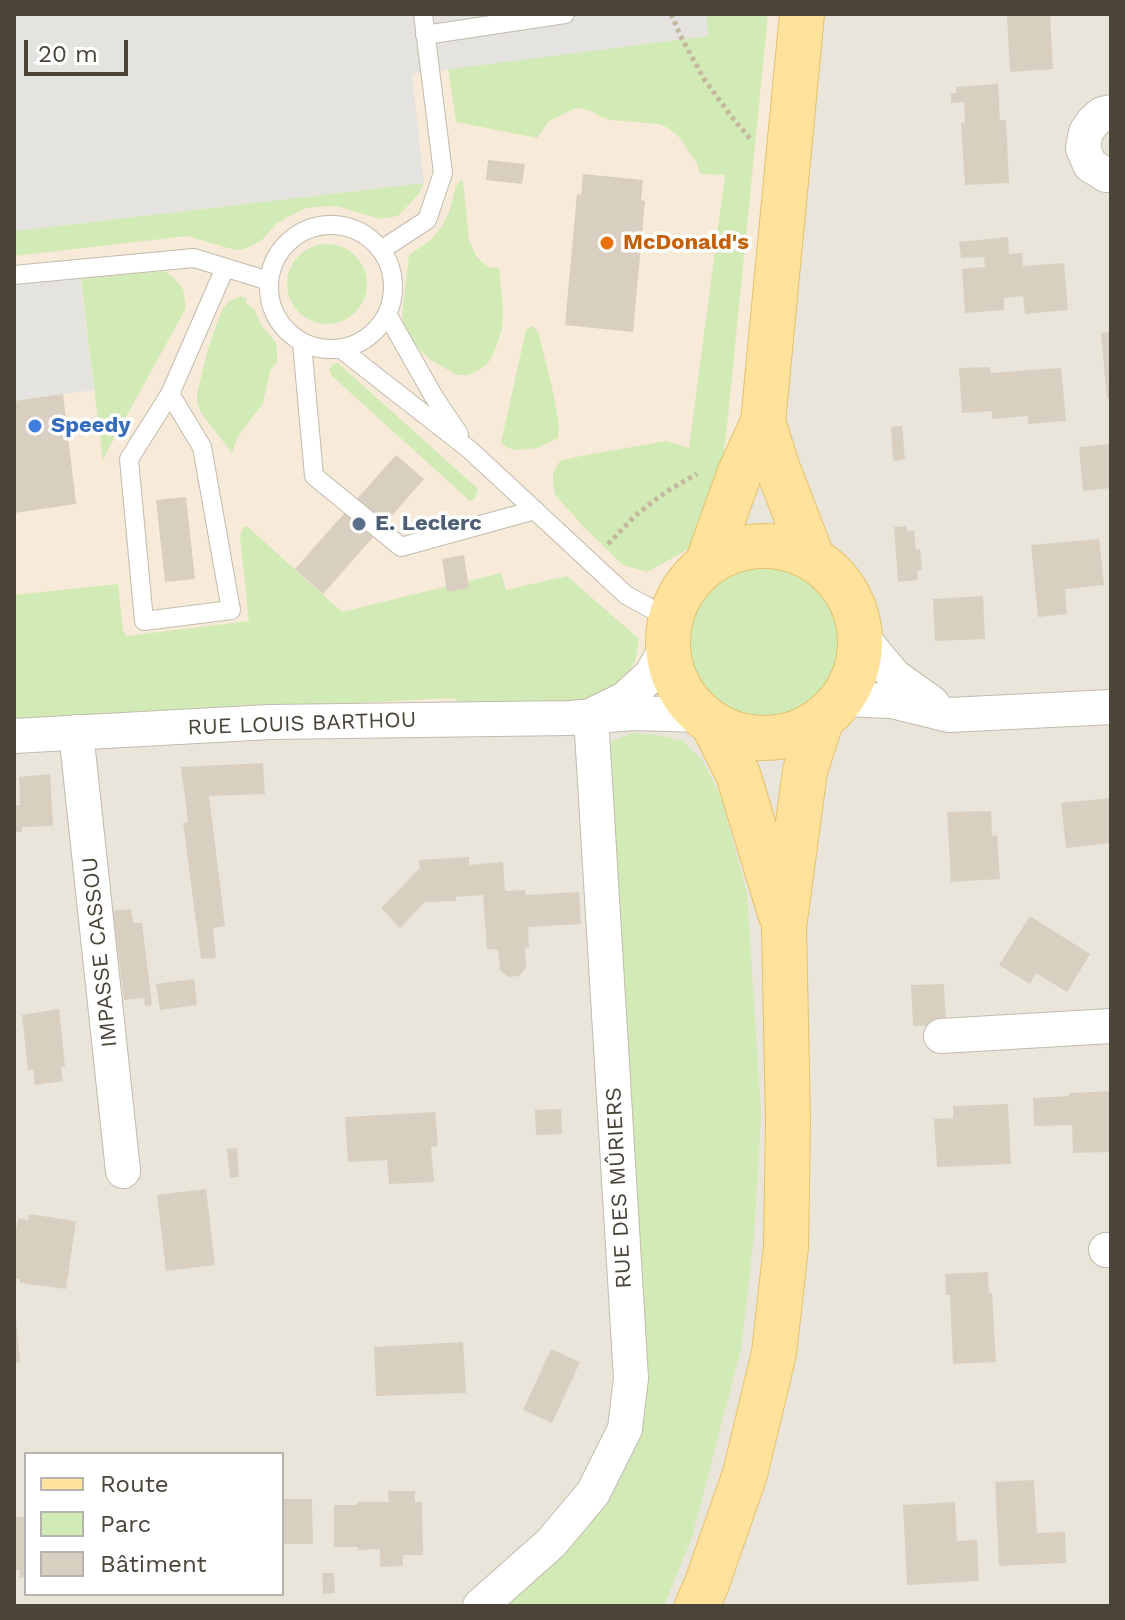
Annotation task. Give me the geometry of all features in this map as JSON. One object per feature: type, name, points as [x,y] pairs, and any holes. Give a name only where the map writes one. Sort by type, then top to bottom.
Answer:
[{"type":"main road","points":[[707,564],[740,472],[763,422],[802,14]]},
{"type":"main road","points":[[763,422],[812,557]]},
{"type":"main road","points":[[697,1606],[745,1474],[774,1353],[786,1247],[788,1121],[784,927],[805,771],[832,710],[857,669],[861,636],[854,604],[837,577],[812,557],[786,547],[758,545],[732,551],[707,564],[691,579],[678,598],[669,633],[674,677],[690,704],[707,720],[739,736],[767,739],[796,734],[832,710]]},
{"type":"main road","points":[[707,720],[738,774],[784,927]]},
{"type":"street","points":[[1111,112],[1102,114],[1093,122],[1086,132],[1083,148],[1090,165],[1106,175],[1111,174]]},
{"type":"street","name":"RUE LOUIS BARTHOU","points":[[591,716],[625,699],[651,675],[669,633]]},
{"type":"street","points":[[861,636],[894,676],[949,715]]},
{"type":"street","points":[[832,710],[892,701],[949,715],[1111,707]]},
{"type":"street","name":"RUE LOUIS BARTHOU","points":[[14,736],[270,722],[554,718],[634,713],[707,720]]},
{"type":"street","name":"RUE DES MÛRIERS","points":[[480,1606],[551,1543],[593,1493],[625,1429],[631,1378],[591,716]]},
{"type":"street","name":"IMPASSE CASSOU","points":[[76,732],[123,1171]]},
{"type":"street","points":[[941,1036],[1111,1026]]},
{"type":"lane","points":[[381,250],[427,220],[443,173],[423,14]]},
{"type":"lane","points":[[425,35],[565,14]]},
{"type":"lane","points":[[325,226],[346,227],[365,235],[381,250],[393,281],[392,298],[387,314],[375,331],[359,343],[341,349],[321,349],[302,343],[287,332],[276,317],[270,300],[269,281],[275,260],[287,243],[304,231],[325,226]]},
{"type":"lane","points":[[14,275],[194,258],[269,281]]},
{"type":"lane","points":[[170,394],[202,447],[231,610],[144,621],[129,459],[170,394],[225,268]]},
{"type":"lane","points":[[387,314],[434,397],[470,450]]},
{"type":"lane","points":[[302,343],[314,476],[401,547],[535,510]]},
{"type":"lane","points":[[341,349],[470,450],[669,633]]},
{"type":"path","points":[[671,14],[704,79],[755,145]]},
{"type":"path","points":[[594,565],[636,515],[669,490],[706,472],[740,472]]},
{"type":"shaded area","points":[[14,14],[802,14],[763,422],[707,564],[691,579],[678,598],[670,619],[667,647],[625,699],[14,736]]},
{"type":"shaded area","points":[[14,14],[706,14],[708,36],[412,74],[424,183],[14,231]]},
{"type":"shaded area","points":[[802,14],[1111,14],[1111,1606],[14,1606],[14,736],[670,619],[678,598],[691,579],[707,564]]},
{"type":"shaded area","points":[[79,269],[94,390],[14,401],[14,275]]},
{"type":"green space","points":[[706,14],[768,14],[728,417],[716,511],[700,538],[687,550],[647,572],[623,565],[586,529],[556,496],[553,473],[560,461],[581,456],[666,441],[689,448],[725,175],[700,174],[697,163],[679,137],[668,128],[659,124],[612,120],[589,110],[576,108],[549,121],[537,138],[456,122],[448,69],[708,36]]},
{"type":"green space","points":[[461,180],[469,240],[482,262],[490,268],[499,267],[503,312],[502,329],[488,363],[468,375],[457,375],[431,360],[411,339],[404,328],[402,316],[409,255],[431,240],[442,226]]},
{"type":"green space","points":[[424,183],[418,195],[398,216],[380,219],[340,207],[306,208],[276,224],[262,240],[245,249],[235,250],[187,236],[14,256],[14,231]]},
{"type":"green space","points":[[319,244],[335,244],[356,255],[367,276],[367,292],[356,313],[335,324],[319,324],[305,318],[293,306],[287,292],[287,276],[293,262],[305,250]]},
{"type":"green space","points":[[164,271],[183,289],[186,308],[103,462],[81,279]]},
{"type":"green space","points":[[241,296],[247,299],[246,303],[254,309],[261,325],[275,341],[277,362],[270,371],[263,403],[237,438],[232,453],[201,413],[197,394],[222,309]]},
{"type":"green space","points":[[533,326],[538,332],[552,387],[559,424],[558,438],[537,448],[517,450],[501,443],[526,330]]},
{"type":"green space","points":[[338,363],[478,489],[475,498],[470,501],[332,376],[329,370]]},
{"type":"green space","points":[[244,526],[342,612],[501,573],[506,590],[567,576],[639,639],[636,658],[629,672],[600,697],[580,701],[463,705],[453,698],[14,720],[14,595],[118,584],[123,631],[127,636],[249,621],[240,536]]},
{"type":"green space","points":[[762,566],[791,572],[816,588],[832,613],[838,642],[832,671],[816,696],[791,712],[762,718],[733,712],[708,696],[692,671],[686,642],[692,613],[708,588],[733,572]]},
{"type":"green space","points":[[632,733],[683,741],[702,760],[721,797],[747,893],[761,1114],[754,1237],[741,1349],[692,1537],[664,1606],[503,1606],[632,1451],[604,745]]},
{"type":"building","points":[[1007,14],[1050,14],[1053,69],[1010,72]]},
{"type":"building","points":[[998,84],[1000,120],[1006,120],[1009,183],[965,185],[961,123],[965,123],[964,102],[951,103],[951,93],[956,93],[956,87]]},
{"type":"building","points":[[488,160],[525,164],[522,184],[486,180]]},
{"type":"building","name":"McDonald's","points":[[583,174],[643,180],[641,200],[645,201],[633,332],[565,325],[577,194],[581,195]]},
{"type":"building","points":[[1008,237],[1009,254],[1022,253],[1023,266],[1064,263],[1068,310],[1025,314],[1023,296],[1004,298],[1004,310],[965,313],[962,269],[985,267],[984,257],[961,258],[959,242]]},
{"type":"building","points":[[1111,332],[1111,398],[1107,399],[1101,333]]},
{"type":"building","points":[[990,367],[991,373],[1061,368],[1066,421],[1028,424],[1028,416],[992,419],[992,411],[962,413],[959,368]]},
{"type":"building","points":[[63,394],[76,504],[14,513],[14,401]]},
{"type":"building","points":[[902,426],[905,459],[893,461],[891,427]]},
{"type":"building","points":[[1111,444],[1111,488],[1083,491],[1079,447]]},
{"type":"building","name":"E. Leclerc","points":[[396,455],[424,479],[323,594],[295,569]]},
{"type":"building","points":[[186,497],[195,579],[165,582],[156,500]]},
{"type":"building","points":[[907,526],[907,531],[914,530],[922,570],[917,571],[918,580],[898,582],[894,527]]},
{"type":"building","points":[[1099,539],[1104,585],[1065,589],[1067,614],[1038,617],[1031,545]]},
{"type":"building","points":[[464,555],[469,588],[447,592],[442,559]]},
{"type":"building","points":[[983,596],[985,639],[935,641],[933,599]]},
{"type":"building","points":[[263,763],[265,794],[209,796],[225,926],[213,928],[216,958],[201,959],[183,823],[188,822],[181,767]]},
{"type":"building","points":[[50,774],[53,826],[22,827],[22,832],[14,832],[14,805],[20,805],[19,777]]},
{"type":"building","points":[[1111,798],[1111,843],[1066,848],[1061,803]]},
{"type":"building","points":[[991,811],[992,836],[997,835],[1000,879],[951,882],[947,812]]},
{"type":"building","points":[[469,857],[469,865],[503,862],[505,891],[525,890],[526,895],[579,892],[581,924],[528,927],[526,968],[519,976],[508,977],[500,970],[498,950],[487,949],[483,895],[456,897],[456,901],[425,902],[400,928],[381,908],[420,868],[419,860]]},
{"type":"building","points":[[131,909],[133,923],[142,923],[152,1005],[145,1006],[144,998],[124,1000],[113,911]]},
{"type":"building","points":[[1030,916],[1090,954],[1067,992],[1036,973],[1030,984],[999,965]]},
{"type":"building","points":[[194,979],[197,1005],[160,1010],[156,984]]},
{"type":"building","points":[[944,984],[946,1025],[913,1026],[911,985]]},
{"type":"building","points":[[59,1009],[65,1066],[61,1067],[63,1081],[35,1085],[33,1070],[28,1070],[22,1015]]},
{"type":"building","points":[[1111,1091],[1111,1152],[1073,1153],[1072,1125],[1034,1126],[1033,1098]]},
{"type":"building","points":[[1008,1104],[1011,1164],[937,1167],[934,1119],[953,1118],[953,1106]]},
{"type":"building","points":[[561,1109],[562,1134],[536,1135],[535,1110]]},
{"type":"building","points":[[435,1112],[438,1146],[431,1147],[434,1182],[389,1184],[387,1160],[348,1162],[345,1117]]},
{"type":"building","points":[[237,1148],[239,1177],[230,1178],[227,1149]]},
{"type":"building","points":[[206,1189],[215,1265],[166,1271],[157,1195]]},
{"type":"building","points":[[29,1214],[76,1221],[66,1289],[20,1283],[20,1279],[14,1278],[18,1218],[28,1220]]},
{"type":"building","points":[[988,1272],[996,1362],[953,1364],[950,1295],[946,1295],[945,1274]]},
{"type":"building","points":[[14,1317],[20,1362],[14,1363]]},
{"type":"building","points":[[463,1342],[466,1393],[376,1396],[374,1347]]},
{"type":"building","points":[[551,1349],[580,1362],[552,1423],[523,1410]]},
{"type":"building","points":[[1034,1480],[1037,1533],[1065,1532],[1066,1563],[999,1566],[995,1482]]},
{"type":"building","points":[[388,1491],[415,1491],[415,1502],[422,1502],[423,1555],[403,1555],[403,1566],[380,1567],[380,1549],[334,1547],[334,1505],[389,1502]]},
{"type":"building","points":[[284,1499],[312,1499],[313,1544],[284,1544]]},
{"type":"building","points":[[955,1502],[957,1541],[977,1540],[979,1581],[907,1585],[903,1505]]},
{"type":"building","points":[[14,1517],[24,1517],[24,1577],[19,1578],[20,1570],[14,1570]]},
{"type":"building","points":[[322,1573],[334,1573],[335,1593],[323,1594]]},
{"type":"place","name":"McDonald's","points":[[607,243]]},
{"type":"place","name":"Speedy","points":[[35,426]]},
{"type":"place","name":"E. Leclerc","points":[[359,524]]}]
